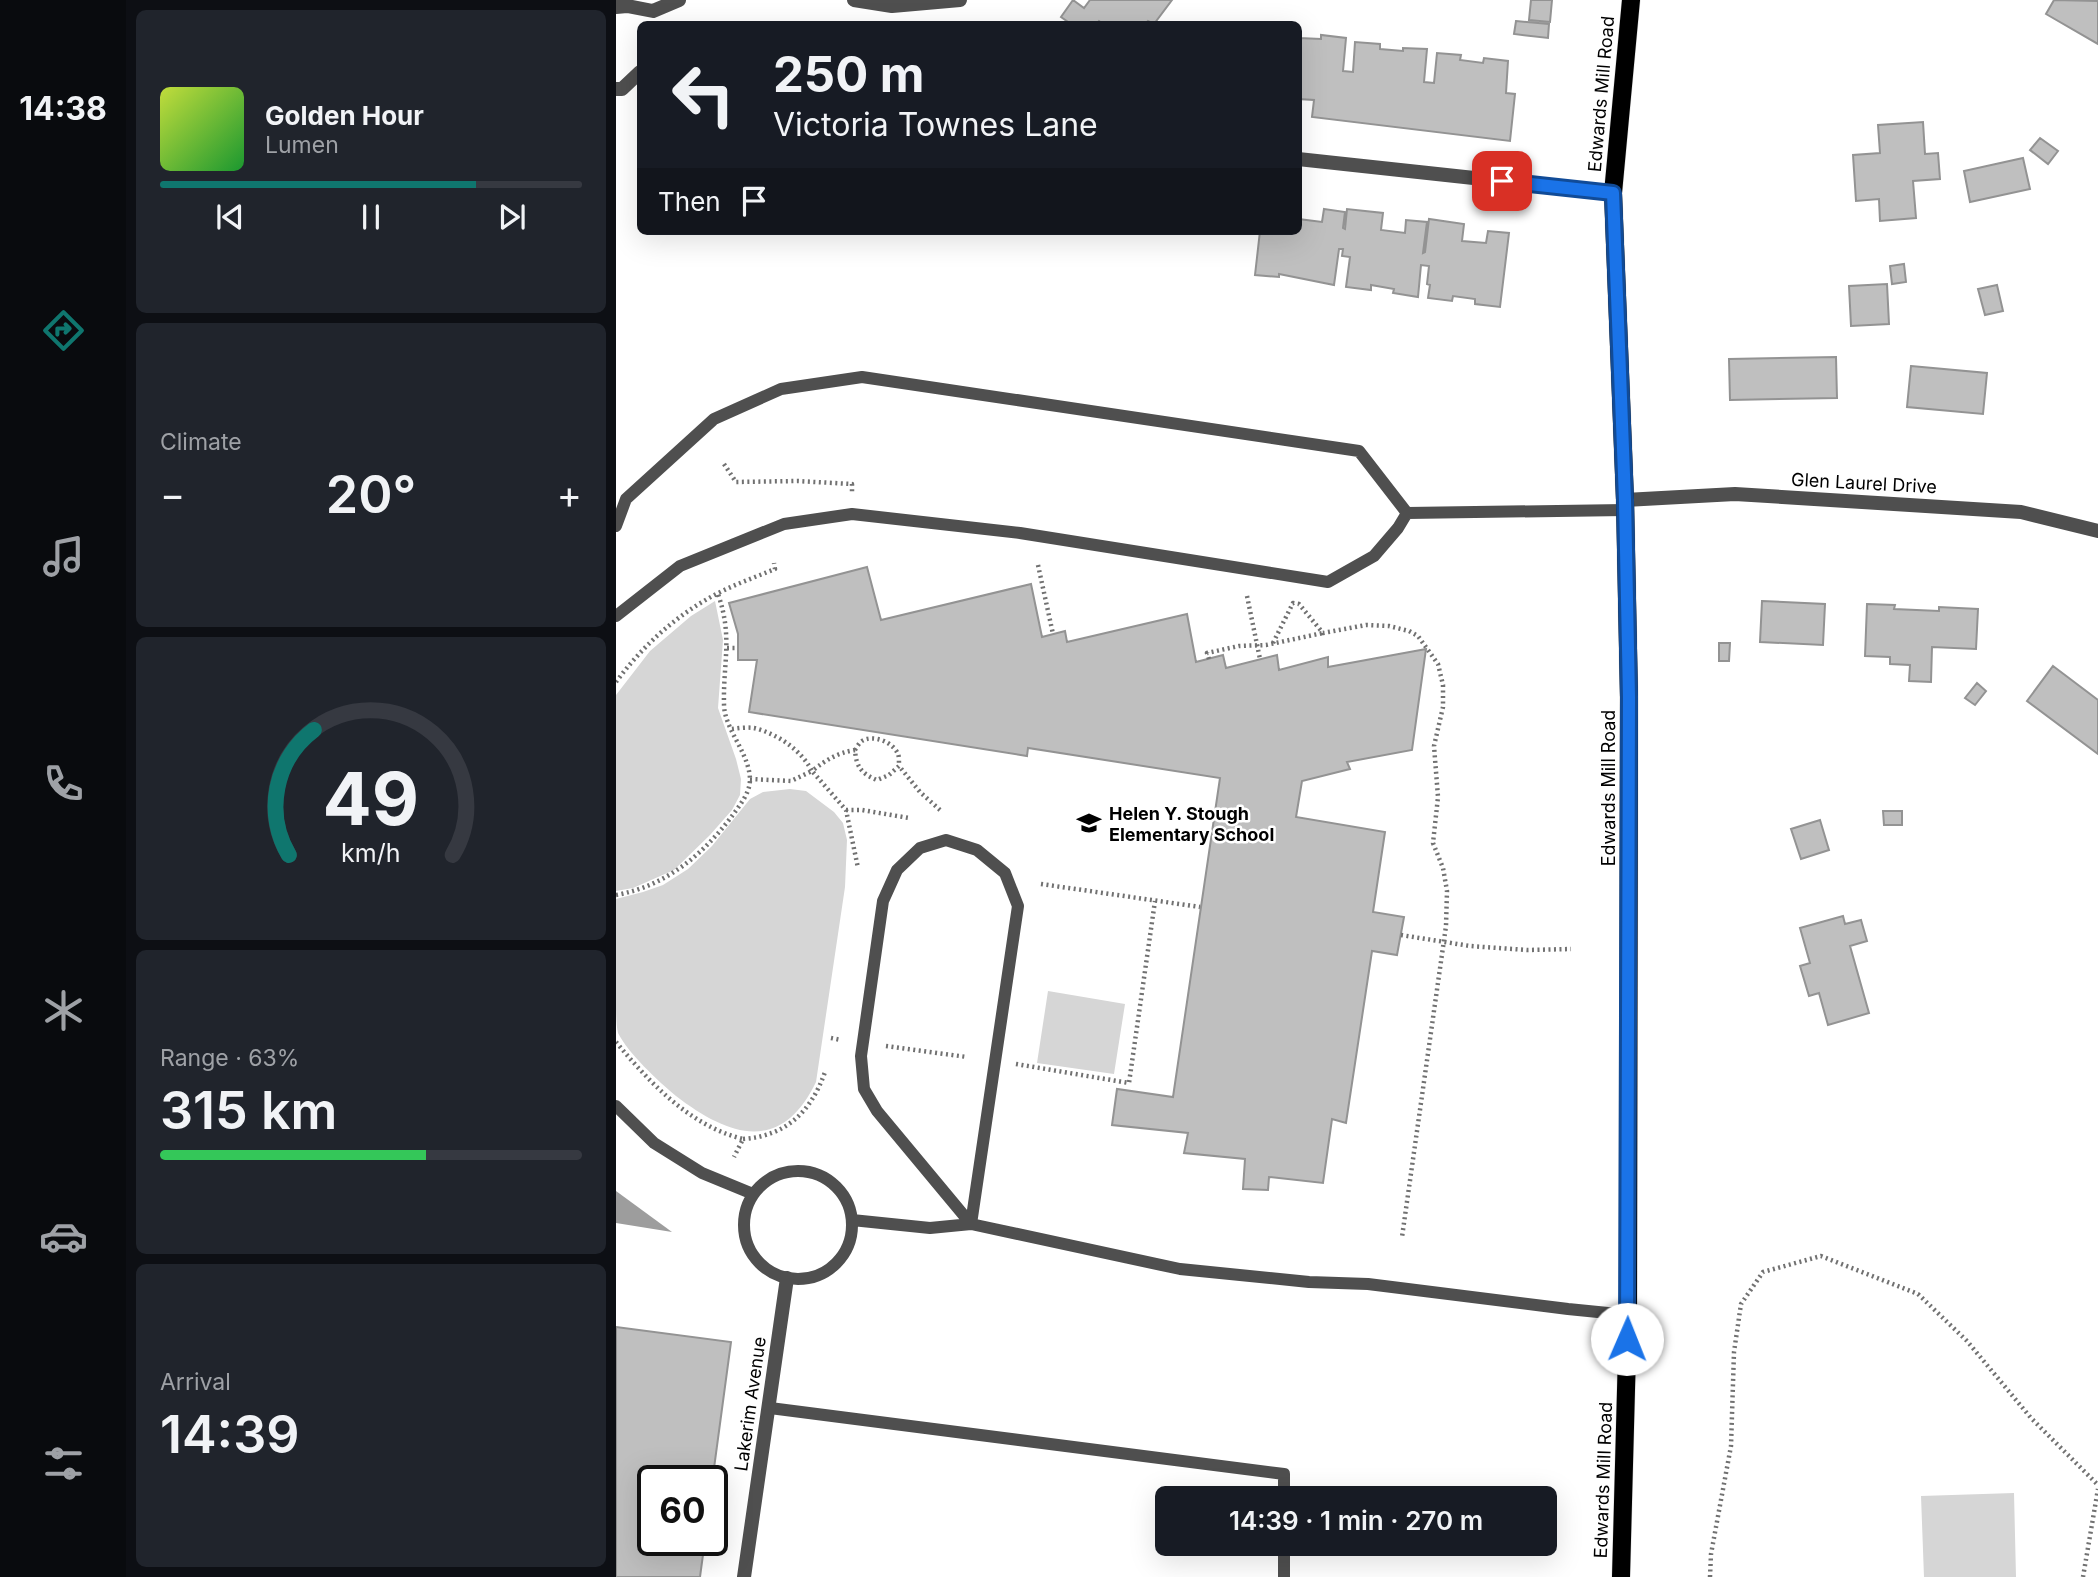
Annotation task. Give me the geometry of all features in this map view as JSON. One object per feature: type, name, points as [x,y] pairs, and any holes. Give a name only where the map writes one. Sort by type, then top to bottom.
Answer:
[{"type":"main road","name":"Edwards Mill Road","points":[[1621,1577],[1628,1315],[1629,697],[1613,193],[1630,0]]},
{"type":"street","points":[[616,7],[627,6],[654,18],[679,0]]},
{"type":"street","points":[[855,0],[892,6],[960,0]]},
{"type":"street","points":[[616,89],[622,89],[637,75]]},
{"type":"street","points":[[1302,159],[1613,193]]},
{"type":"street","name":"Glen Laurel Drive","points":[[1625,505],[1734,494],[2021,512],[2098,531]]},
{"type":"street","name":"Lakerim Avenue","points":[[744,1577],[787,1278]]},
{"type":"lane","points":[[616,526],[626,499],[714,419],[781,389],[862,377],[1359,451],[1407,513]]},
{"type":"lane","points":[[1407,513],[1625,505]]},
{"type":"lane","points":[[616,616],[680,566],[784,524],[852,514],[1020,533],[1328,582],[1374,556],[1407,513]]},
{"type":"lane","points":[[946,840],[977,850],[1005,873],[1017,906],[971,1224],[877,1111],[864,1089],[861,1056],[883,901],[897,870],[920,848],[946,840]]},
{"type":"lane","points":[[616,1106],[654,1143],[702,1173],[753,1194]]},
{"type":"lane","points":[[795,1170],[812,1172],[827,1178],[839,1189],[848,1203],[852,1220],[852,1234],[847,1248],[834,1265],[816,1276],[802,1280],[770,1272],[757,1261],[747,1245],[743,1228],[745,1210],[753,1194],[764,1182],[795,1170]]},
{"type":"lane","points":[[852,1220],[930,1228],[971,1224],[1180,1269],[1309,1282],[1368,1284],[1628,1315]]},
{"type":"lane","points":[[769,1408],[1284,1474],[1284,1486]]},
{"type":"lane","points":[[1284,1556],[1284,1577]]},
{"type":"path","points":[[724,464],[736,482],[852,484],[852,492]]},
{"type":"path","points":[[616,682],[632,660],[660,632],[718,594],[775,569],[774,563]]},
{"type":"path","points":[[1038,565],[1053,634]]},
{"type":"path","points":[[616,895],[634,892],[658,882],[683,867],[724,828],[747,795],[750,779],[745,756],[723,708],[727,648],[725,620],[718,594]]},
{"type":"path","points":[[1247,596],[1260,659]]},
{"type":"path","points":[[1273,643],[1293,603],[1299,604],[1323,633]]},
{"type":"path","points":[[1209,659],[1206,653],[1366,625],[1389,626],[1409,631],[1418,636],[1438,664],[1443,685],[1443,707],[1434,746],[1438,797],[1433,843],[1443,868],[1447,891],[1445,942],[1434,1001],[1402,1237]]},
{"type":"path","points":[[727,648],[738,648]]},
{"type":"path","points":[[732,729],[752,727],[769,733],[805,758],[826,789],[846,810],[858,868]]},
{"type":"path","points":[[899,766],[889,775],[877,780],[866,776],[860,769],[855,750],[861,742],[869,738],[891,745],[899,754],[899,766],[920,792],[940,810]]},
{"type":"path","points":[[750,779],[791,781],[812,771],[827,759],[855,750]]},
{"type":"path","points":[[846,810],[909,818]]},
{"type":"path","points":[[1041,884],[1200,907]]},
{"type":"path","points":[[1017,1064],[1129,1083],[1155,901]]},
{"type":"path","points":[[1401,935],[1470,946],[1527,950],[1571,949]]},
{"type":"path","points":[[831,1038],[841,1040]]},
{"type":"path","points":[[616,1042],[634,1064],[684,1110],[726,1135],[743,1139],[760,1138],[779,1131],[798,1117],[811,1103],[825,1072]]},
{"type":"path","points":[[886,1046],[967,1057]]},
{"type":"path","points":[[734,1157],[743,1139]]},
{"type":"path","points":[[1710,1577],[1731,1446],[1734,1352],[1741,1304],[1763,1272],[1821,1256],[1918,1294],[1967,1341],[2031,1418],[2098,1487],[2083,1577]]},
{"type":"shaded area","points":[[715,601],[723,640],[718,708],[736,759],[741,779],[740,795],[732,810],[710,835],[674,870],[633,888],[616,891],[616,695],[650,651],[691,616]]},
{"type":"shaded area","points":[[790,789],[806,791],[834,812],[843,823],[847,840],[845,887],[816,1082],[802,1105],[787,1121],[770,1129],[752,1131],[715,1121],[676,1096],[636,1058],[618,1033],[616,899],[663,885],[688,869],[712,846],[750,799],[763,792]]},
{"type":"shaded area","points":[[1048,991],[1125,1004],[1114,1074],[1037,1063]]},
{"type":"shaded area","points":[[616,1191],[672,1232],[616,1223]]},
{"type":"shaded area","points":[[2014,1493],[2016,1577],[1924,1577],[1921,1496]]},
{"type":"building","points":[[1073,0],[1084,8],[1090,0],[1172,0],[1156,21],[1067,21],[1061,17]]},
{"type":"building","points":[[1531,0],[1552,0],[1550,22],[1529,20]]},
{"type":"building","points":[[2054,0],[2098,1],[2098,44],[2046,14]]},
{"type":"building","points":[[1516,21],[1549,24],[1548,38],[1514,34]]},
{"type":"building","points":[[1321,35],[1346,38],[1343,71],[1353,72],[1355,42],[1380,44],[1380,49],[1427,49],[1424,82],[1434,83],[1437,53],[1461,55],[1460,60],[1483,63],[1484,58],[1508,61],[1506,93],[1515,94],[1510,141],[1312,117],[1314,100],[1302,99],[1302,38],[1321,39]]},
{"type":"building","points":[[1923,122],[1925,154],[1938,153],[1940,179],[1913,181],[1916,218],[1880,221],[1879,199],[1856,201],[1853,155],[1880,153],[1878,125]]},
{"type":"building","points":[[2040,138],[2058,151],[2048,164],[2030,150]]},
{"type":"building","points":[[2023,158],[2030,189],[1970,202],[1964,171]]},
{"type":"building","points":[[1324,209],[1345,212],[1345,229],[1347,209],[1383,213],[1381,230],[1405,233],[1406,220],[1427,222],[1423,253],[1429,219],[1464,224],[1462,241],[1486,243],[1488,231],[1509,233],[1500,307],[1475,304],[1475,299],[1453,296],[1452,301],[1428,298],[1429,266],[1421,265],[1418,297],[1393,293],[1394,289],[1371,285],[1371,290],[1346,287],[1350,257],[1342,256],[1343,249],[1339,249],[1334,285],[1279,274],[1279,277],[1255,275],[1260,235],[1302,235],[1302,220],[1322,222]]},
{"type":"building","points":[[1904,264],[1906,282],[1892,284],[1890,266]]},
{"type":"building","points":[[1887,284],[1889,324],[1851,326],[1849,286]]},
{"type":"building","points":[[1997,285],[2003,311],[1985,315],[1978,289]]},
{"type":"building","points":[[1836,357],[1837,398],[1730,400],[1729,359]]},
{"type":"building","points":[[1911,366],[1987,373],[1983,414],[1907,407]]},
{"type":"building","points":[[867,567],[881,620],[1031,584],[1042,637],[1065,631],[1067,642],[1187,614],[1196,662],[1223,655],[1226,668],[1277,655],[1279,670],[1328,657],[1328,667],[1426,649],[1412,750],[1347,762],[1350,769],[1302,781],[1296,817],[1385,832],[1373,912],[1404,917],[1397,955],[1372,951],[1346,1123],[1332,1119],[1323,1183],[1269,1177],[1268,1190],[1243,1189],[1245,1159],[1184,1153],[1188,1133],[1112,1125],[1117,1089],[1173,1097],[1220,778],[1028,748],[1027,756],[749,712],[757,660],[738,660],[738,634],[729,603]]},
{"type":"building","points":[[1762,601],[1825,604],[1823,645],[1760,642]]},
{"type":"building","points":[[1867,604],[1895,605],[1894,609],[1978,609],[1976,649],[1932,647],[1931,682],[1909,681],[1910,665],[1890,664],[1890,657],[1865,656]]},
{"type":"building","points":[[1719,643],[1730,643],[1729,661],[1719,661]]},
{"type":"building","points":[[2053,666],[2098,700],[2098,754],[2027,701]]},
{"type":"building","points":[[1977,683],[1986,691],[1975,705],[1965,698]]},
{"type":"building","points":[[1883,811],[1902,811],[1902,825],[1884,825]]},
{"type":"building","points":[[1820,820],[1829,850],[1801,859],[1791,829]]},
{"type":"building","points":[[1843,916],[1845,924],[1861,920],[1867,941],[1850,946],[1869,1013],[1828,1025],[1819,993],[1809,996],[1800,966],[1810,963],[1800,928]]},
{"type":"building","points":[[616,1327],[731,1342],[714,1465],[637,1465],[637,1556],[703,1556],[700,1577],[616,1577]]},
{"type":"place","name":"Helen Y. Stough Elementary School","points":[[1089,823]]},
{"type":"route","points":[[1502,181],[1613,193],[1625,500],[1629,697],[1627,1339]]}]
